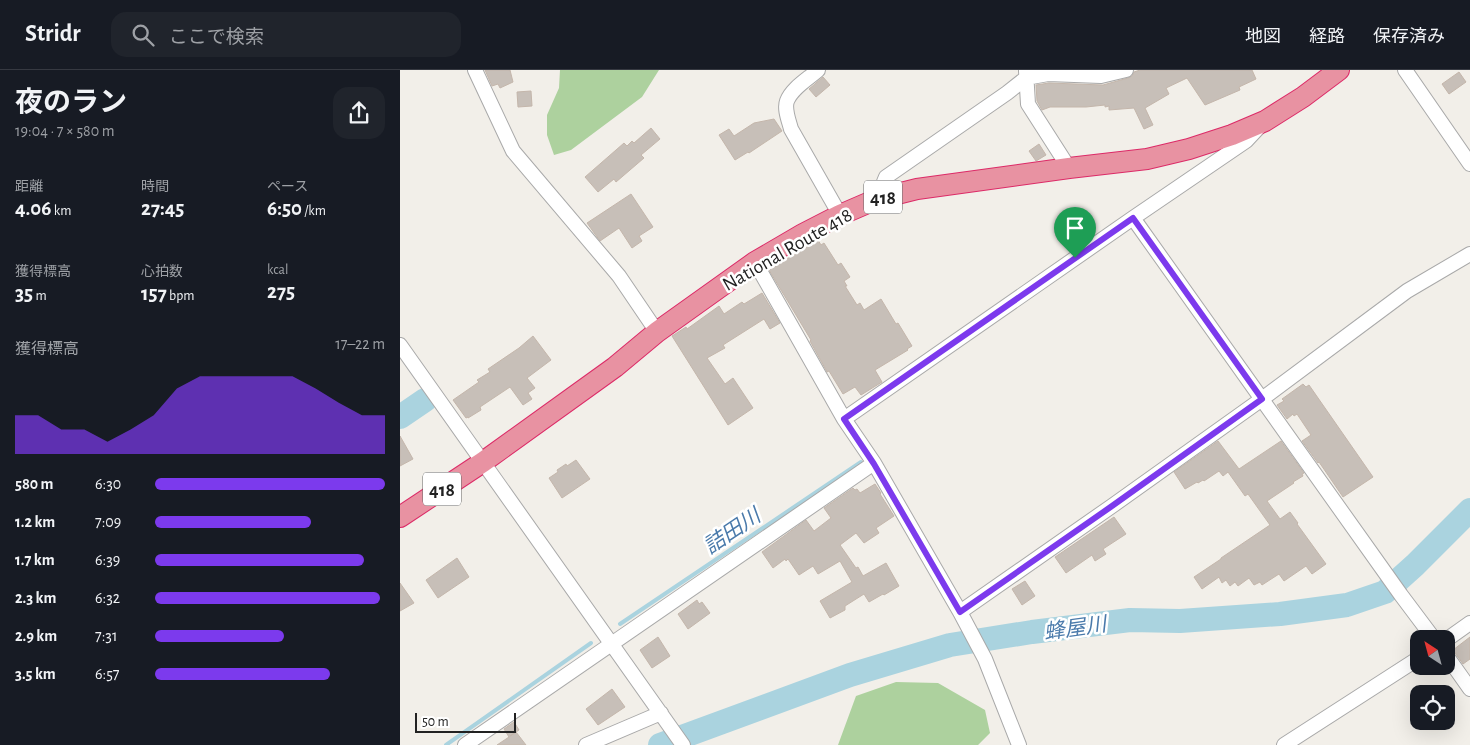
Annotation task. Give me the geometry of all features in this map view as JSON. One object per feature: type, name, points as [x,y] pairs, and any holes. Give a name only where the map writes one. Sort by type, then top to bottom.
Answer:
[{"type":"highway","name":"National Route 418","points":[[400,517],[483,462],[615,367],[657,332],[755,262],[840,215],[877,199],[917,189],[1147,159],[1189,149],[1232,135],[1265,121],[1304,97],[1339,70]]},
{"type":"street","points":[[475,70],[513,151],[619,276],[657,332]]},
{"type":"street","points":[[818,70],[795,89],[786,102],[787,116],[791,129],[840,215]]},
{"type":"street","points":[[877,199],[886,177],[1006,93],[1026,74],[1101,76],[1126,70]]},
{"type":"street","points":[[1405,70],[1470,164]]},
{"type":"street","points":[[1026,74],[1028,104],[1069,168]]},
{"type":"street","points":[[844,419],[1246,141],[1265,121]]},
{"type":"street","points":[[1133,218],[1427,630]]},
{"type":"street","points":[[962,618],[1407,291],[1470,254]]},
{"type":"street","points":[[755,262],[844,419],[874,464],[985,659],[1019,745]]},
{"type":"street","points":[[400,346],[683,745]]},
{"type":"street","points":[[465,745],[874,464]]},
{"type":"street","points":[[1455,634],[1470,623]]},
{"type":"street","points":[[1284,745],[1410,664]]},
{"type":"street","points":[[1455,668],[1470,689]]},
{"type":"street","points":[[586,745],[663,716]]},
{"type":"green space","points":[[560,70],[659,70],[642,97],[571,150],[554,155],[547,135],[547,115],[559,88]]},
{"type":"green space","points":[[896,682],[938,683],[985,710],[990,733],[978,745],[838,745],[856,696]]},
{"type":"building","points":[[485,70],[510,70],[513,82],[500,88],[498,84],[492,86]]},
{"type":"building","points":[[1140,70],[1252,70],[1256,79],[1239,87],[1240,90],[1205,105],[1187,78],[1166,88],[1169,94],[1145,108],[1153,125],[1144,129],[1134,108],[1109,110],[1109,106],[1105,107],[1105,105],[1050,107],[1042,110],[1037,101],[1036,85],[1049,83],[1103,85],[1128,78],[1134,72]]},
{"type":"building","points":[[1459,72],[1466,82],[1449,94],[1442,84]]},
{"type":"building","points":[[823,77],[830,85],[816,97],[809,89]]},
{"type":"building","points":[[531,91],[532,106],[518,107],[517,92]]},
{"type":"building","points":[[774,119],[782,131],[735,160],[719,135],[729,129],[734,136],[754,123]]},
{"type":"building","points":[[651,128],[660,139],[641,155],[644,158],[616,182],[614,179],[598,192],[585,177],[624,143],[627,146],[632,141],[634,143]]},
{"type":"building","points":[[1039,144],[1046,155],[1036,161],[1029,151]]},
{"type":"building","points":[[631,194],[653,227],[639,236],[642,241],[632,248],[619,228],[600,241],[587,223]]},
{"type":"building","points":[[818,240],[821,245],[824,243],[838,265],[841,263],[850,277],[844,281],[847,286],[845,286],[857,305],[860,303],[864,310],[881,299],[912,346],[875,370],[882,382],[861,395],[855,387],[843,394],[829,371],[827,372],[811,340],[769,270]]},
{"type":"building","points":[[762,293],[780,323],[770,329],[764,319],[723,345],[725,348],[707,358],[725,384],[733,378],[753,408],[728,425],[672,336],[686,327],[687,329],[719,306],[724,314],[742,302],[744,304]]},
{"type":"building","points":[[533,336],[551,360],[527,378],[535,388],[528,393],[532,399],[523,405],[510,387],[480,407],[481,410],[466,418],[453,400],[479,382],[477,380],[490,372],[488,369]]},
{"type":"building","points":[[1303,384],[1306,387],[1309,385],[1373,477],[1343,497],[1302,441],[1311,435],[1297,414],[1294,416],[1293,414],[1287,419],[1277,405],[1284,401],[1282,399]]},
{"type":"building","points":[[400,436],[413,459],[400,466]]},
{"type":"building","points":[[1218,441],[1239,469],[1281,441],[1304,473],[1294,483],[1267,501],[1280,519],[1290,512],[1326,564],[1312,574],[1306,566],[1284,581],[1279,574],[1262,585],[1260,582],[1254,585],[1249,578],[1238,586],[1235,582],[1230,586],[1226,580],[1222,583],[1219,577],[1202,589],[1194,577],[1270,525],[1248,494],[1245,496],[1228,472],[1223,476],[1219,471],[1204,481],[1197,482],[1185,489],[1174,472]]},
{"type":"building","points":[[576,460],[590,479],[562,498],[549,478],[566,464],[567,466]]},
{"type":"building","points":[[875,484],[894,516],[876,528],[879,533],[864,543],[856,533],[840,545],[863,576],[886,563],[899,586],[869,602],[864,594],[845,606],[845,610],[830,618],[820,601],[852,582],[840,561],[818,574],[813,566],[799,575],[788,559],[786,561],[785,559],[773,568],[762,552],[806,520],[814,531],[831,518],[824,508],[853,488],[857,489],[860,493]]},
{"type":"building","points":[[1114,517],[1126,534],[1103,549],[1106,554],[1095,561],[1092,555],[1066,573],[1055,557]]},
{"type":"building","points":[[457,558],[469,577],[438,598],[426,580]]},
{"type":"building","points":[[1025,581],[1035,596],[1022,605],[1012,589]]},
{"type":"building","points":[[400,583],[414,603],[400,611]]},
{"type":"building","points":[[697,600],[699,604],[702,602],[710,613],[688,629],[678,614]]},
{"type":"building","points":[[658,637],[670,656],[652,668],[640,650]]},
{"type":"building","points":[[1470,637],[1470,659],[1463,664],[1455,653],[1455,648]]},
{"type":"building","points":[[612,689],[625,707],[598,725],[586,709]]},
{"type":"building","points":[[514,722],[519,730],[516,732],[526,745],[497,745],[509,737],[504,729]]},
{"type":"waterway","points":[[400,417],[425,400]]},
{"type":"waterway","name":"詰田川","points":[[620,624],[861,462]]},
{"type":"waterway","name":"蜂屋川","points":[[660,745],[850,675],[950,645],[1032,632],[1130,620],[1180,621],[1280,614],[1347,605],[1385,592],[1470,510]]},
{"type":"waterway","name":"詰田川","points":[[446,745],[591,643]]},
{"type":"route","points":[[1133,218],[1262,399],[960,612],[874,464],[844,419],[1075,258],[1133,218]]}]
